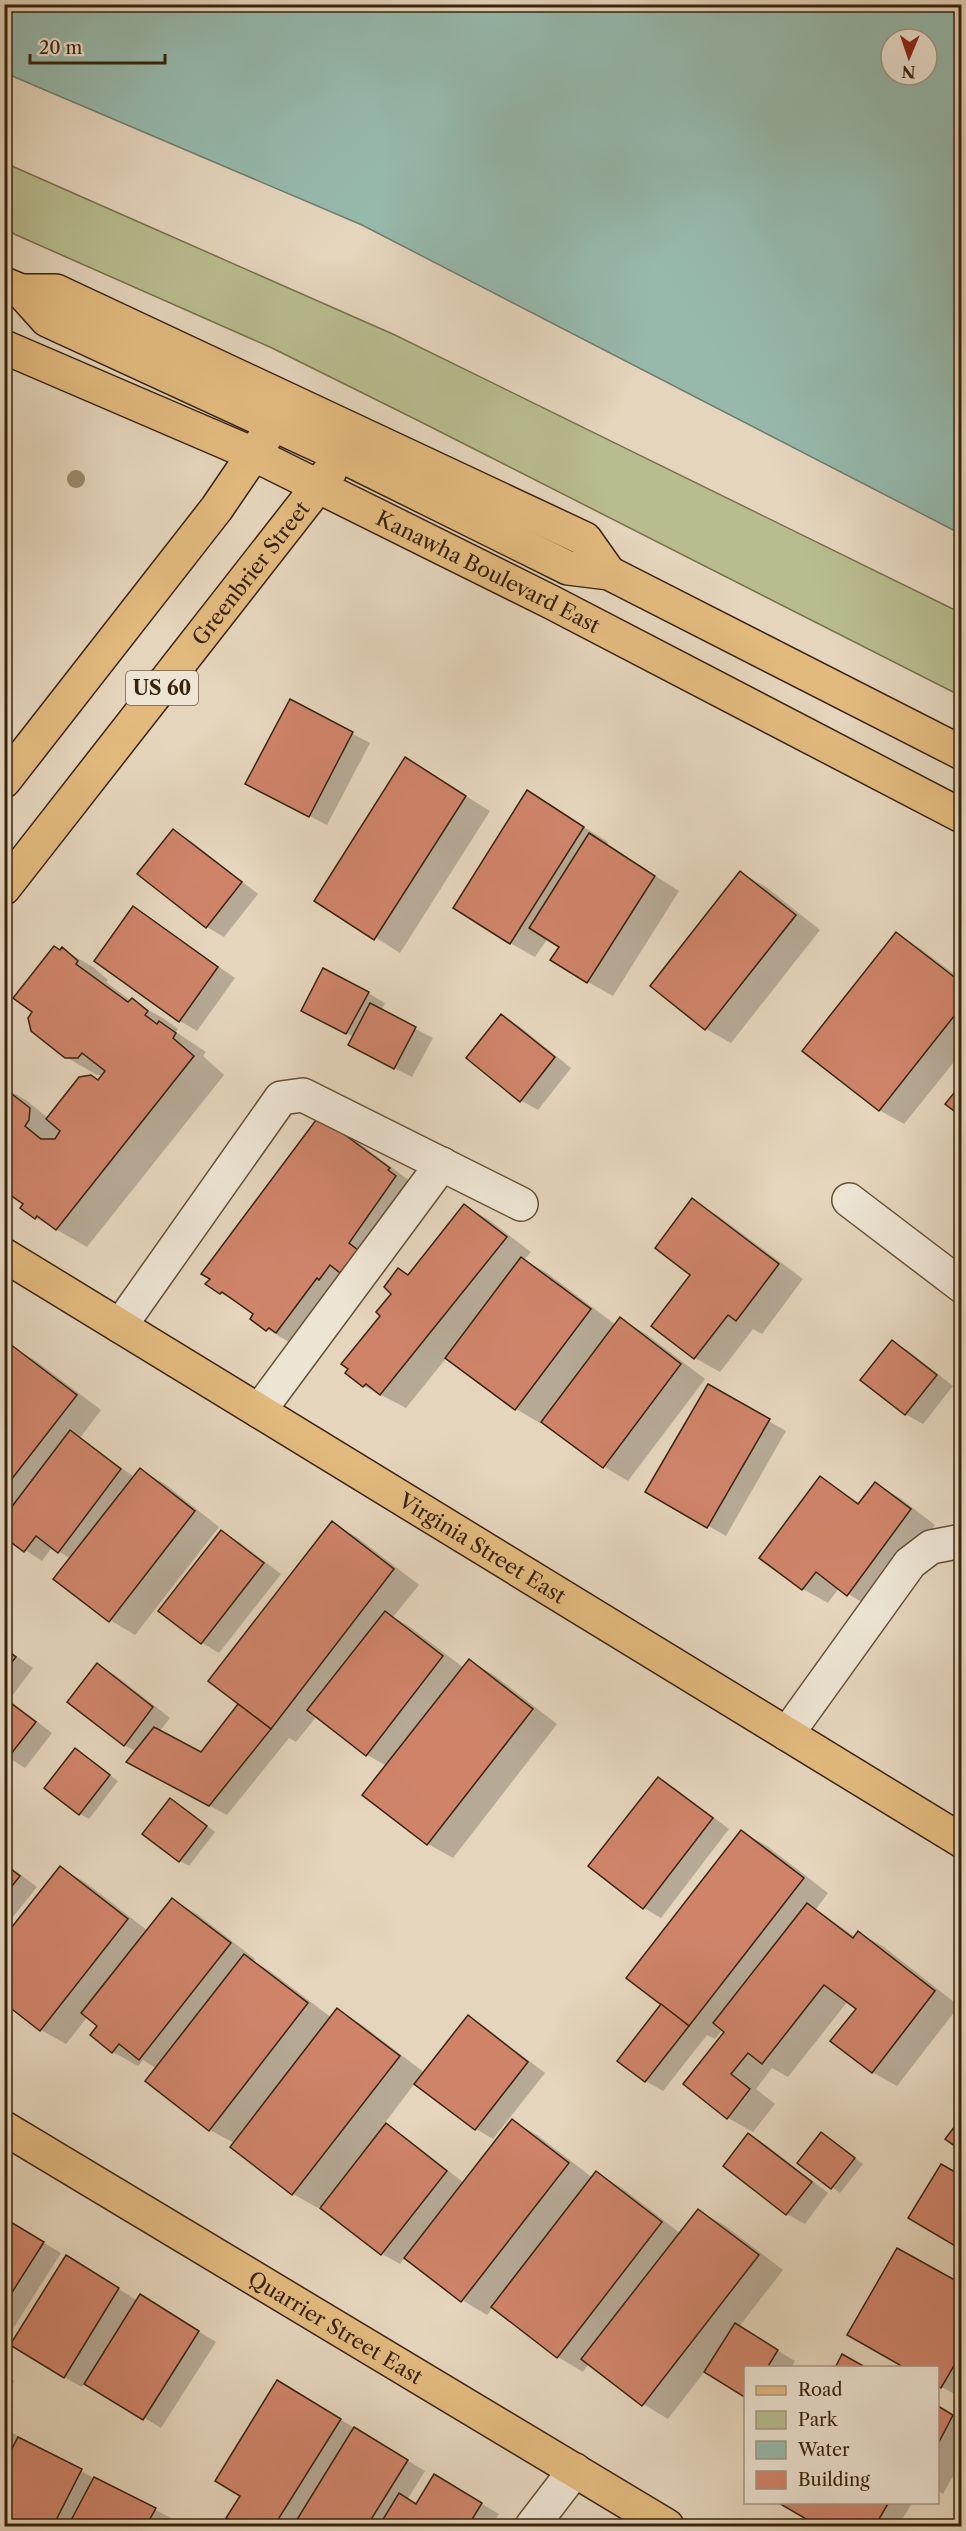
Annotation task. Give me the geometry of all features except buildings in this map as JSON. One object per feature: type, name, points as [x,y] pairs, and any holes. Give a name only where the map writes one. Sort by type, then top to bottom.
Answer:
[{"type":"main road","name":"Kanawha Boulevard East","points":[[13,287],[47,320],[342,456],[568,568],[609,573],[962,753]]},
{"type":"main road","name":"Kanawha Boulevard East","points":[[13,287],[56,291],[585,539],[609,573]]},
{"type":"main road","name":"Kanawha Boulevard East","points":[[4,347],[253,454],[584,619],[962,816]]},
{"type":"main road","points":[[253,454],[274,425]]},
{"type":"main road","name":"US 60","points":[[4,781],[217,508],[253,454]]},
{"type":"main road","name":"Greenbrier Street","points":[[4,888],[342,456]]},
{"type":"main road","name":"Virginia Street East","points":[[4,1255],[962,1841]]},
{"type":"main road","name":"Quarrier Street East","points":[[4,2128],[667,2526]]},
{"type":"street","points":[[120,1326],[282,1098],[303,1095],[521,1204]]},
{"type":"street","points":[[259,1411],[442,1164]]},
{"type":"street","points":[[849,1200],[962,1286]]},
{"type":"street","points":[[787,1734],[909,1563],[931,1547],[962,1541]]},
{"type":"street","points":[[532,2526],[575,2470]]},
{"type":"green space","points":[[5,163],[395,335],[961,613],[961,696],[272,348],[5,230]]},
{"type":"water","points":[[5,4],[961,5],[961,534],[362,225],[5,73]]}]
